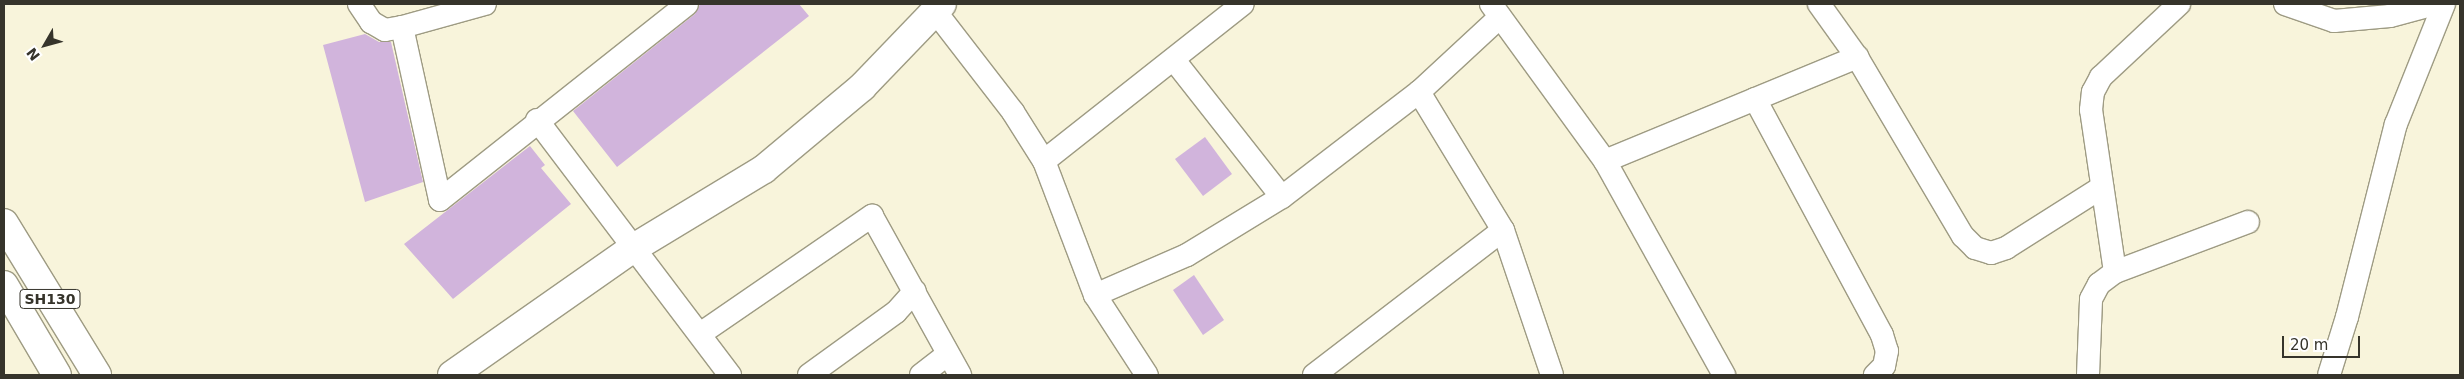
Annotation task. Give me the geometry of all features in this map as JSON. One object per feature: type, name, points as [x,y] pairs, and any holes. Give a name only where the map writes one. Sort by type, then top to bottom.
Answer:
[{"type":"street","points":[[360,4],[371,22],[385,30],[485,4]]},
{"type":"street","points":[[402,27],[440,200],[537,120],[688,4]]},
{"type":"street","points":[[1044,160],[1174,60],[1243,4]]},
{"type":"street","points":[[1819,4],[1857,57],[1964,236],[1975,248],[1991,253],[2006,248],[2102,187]]},
{"type":"street","points":[[2116,272],[2091,110],[2093,92],[2101,77],[2179,4]]},
{"type":"street","points":[[2286,4],[2334,21],[2390,16],[2435,4]]},
{"type":"street","points":[[2328,375],[2348,317],[2396,124],[2444,4]]},
{"type":"street","points":[[452,375],[632,249],[764,169],[862,87],[939,8],[1013,112],[1044,160],[1095,295],[1147,375]]},
{"type":"street","points":[[1095,295],[1187,255],[1282,197],[1420,92],[1495,10],[1605,161],[1724,375]]},
{"type":"street","points":[[1605,161],[1857,57]]},
{"type":"street","points":[[1174,60],[1282,197]]},
{"type":"street","points":[[1420,92],[1503,230],[1552,375]]},
{"type":"street","points":[[1755,99],[1882,335],[1887,351],[1884,366],[1875,375]]},
{"type":"street","points":[[537,120],[632,249],[730,375]]},
{"type":"street","points":[[700,334],[872,216],[915,291],[930,326],[960,375]]},
{"type":"street","points":[[2088,375],[2092,298],[2099,284],[2116,272],[2248,222]]},
{"type":"street","name":"SH130","points":[[4,223],[97,375]]},
{"type":"street","points":[[1314,375],[1503,230]]},
{"type":"street","points":[[4,285],[57,375]]},
{"type":"street","points":[[809,375],[896,312],[915,291]]},
{"type":"street","points":[[896,312],[930,326]]},
{"type":"street","points":[[921,375],[948,354]]},
{"type":"building","points":[[700,4],[799,4],[809,16],[617,167],[573,111],[695,14]]},
{"type":"building","points":[[365,34],[379,42],[391,42],[423,182],[365,202],[323,45]]},
{"type":"building","points":[[1205,137],[1232,174],[1203,196],[1175,159]]},
{"type":"building","points":[[530,146],[545,165],[541,168],[571,204],[453,299],[404,244]]},
{"type":"building","points":[[1194,275],[1224,320],[1203,335],[1173,290]]}]
